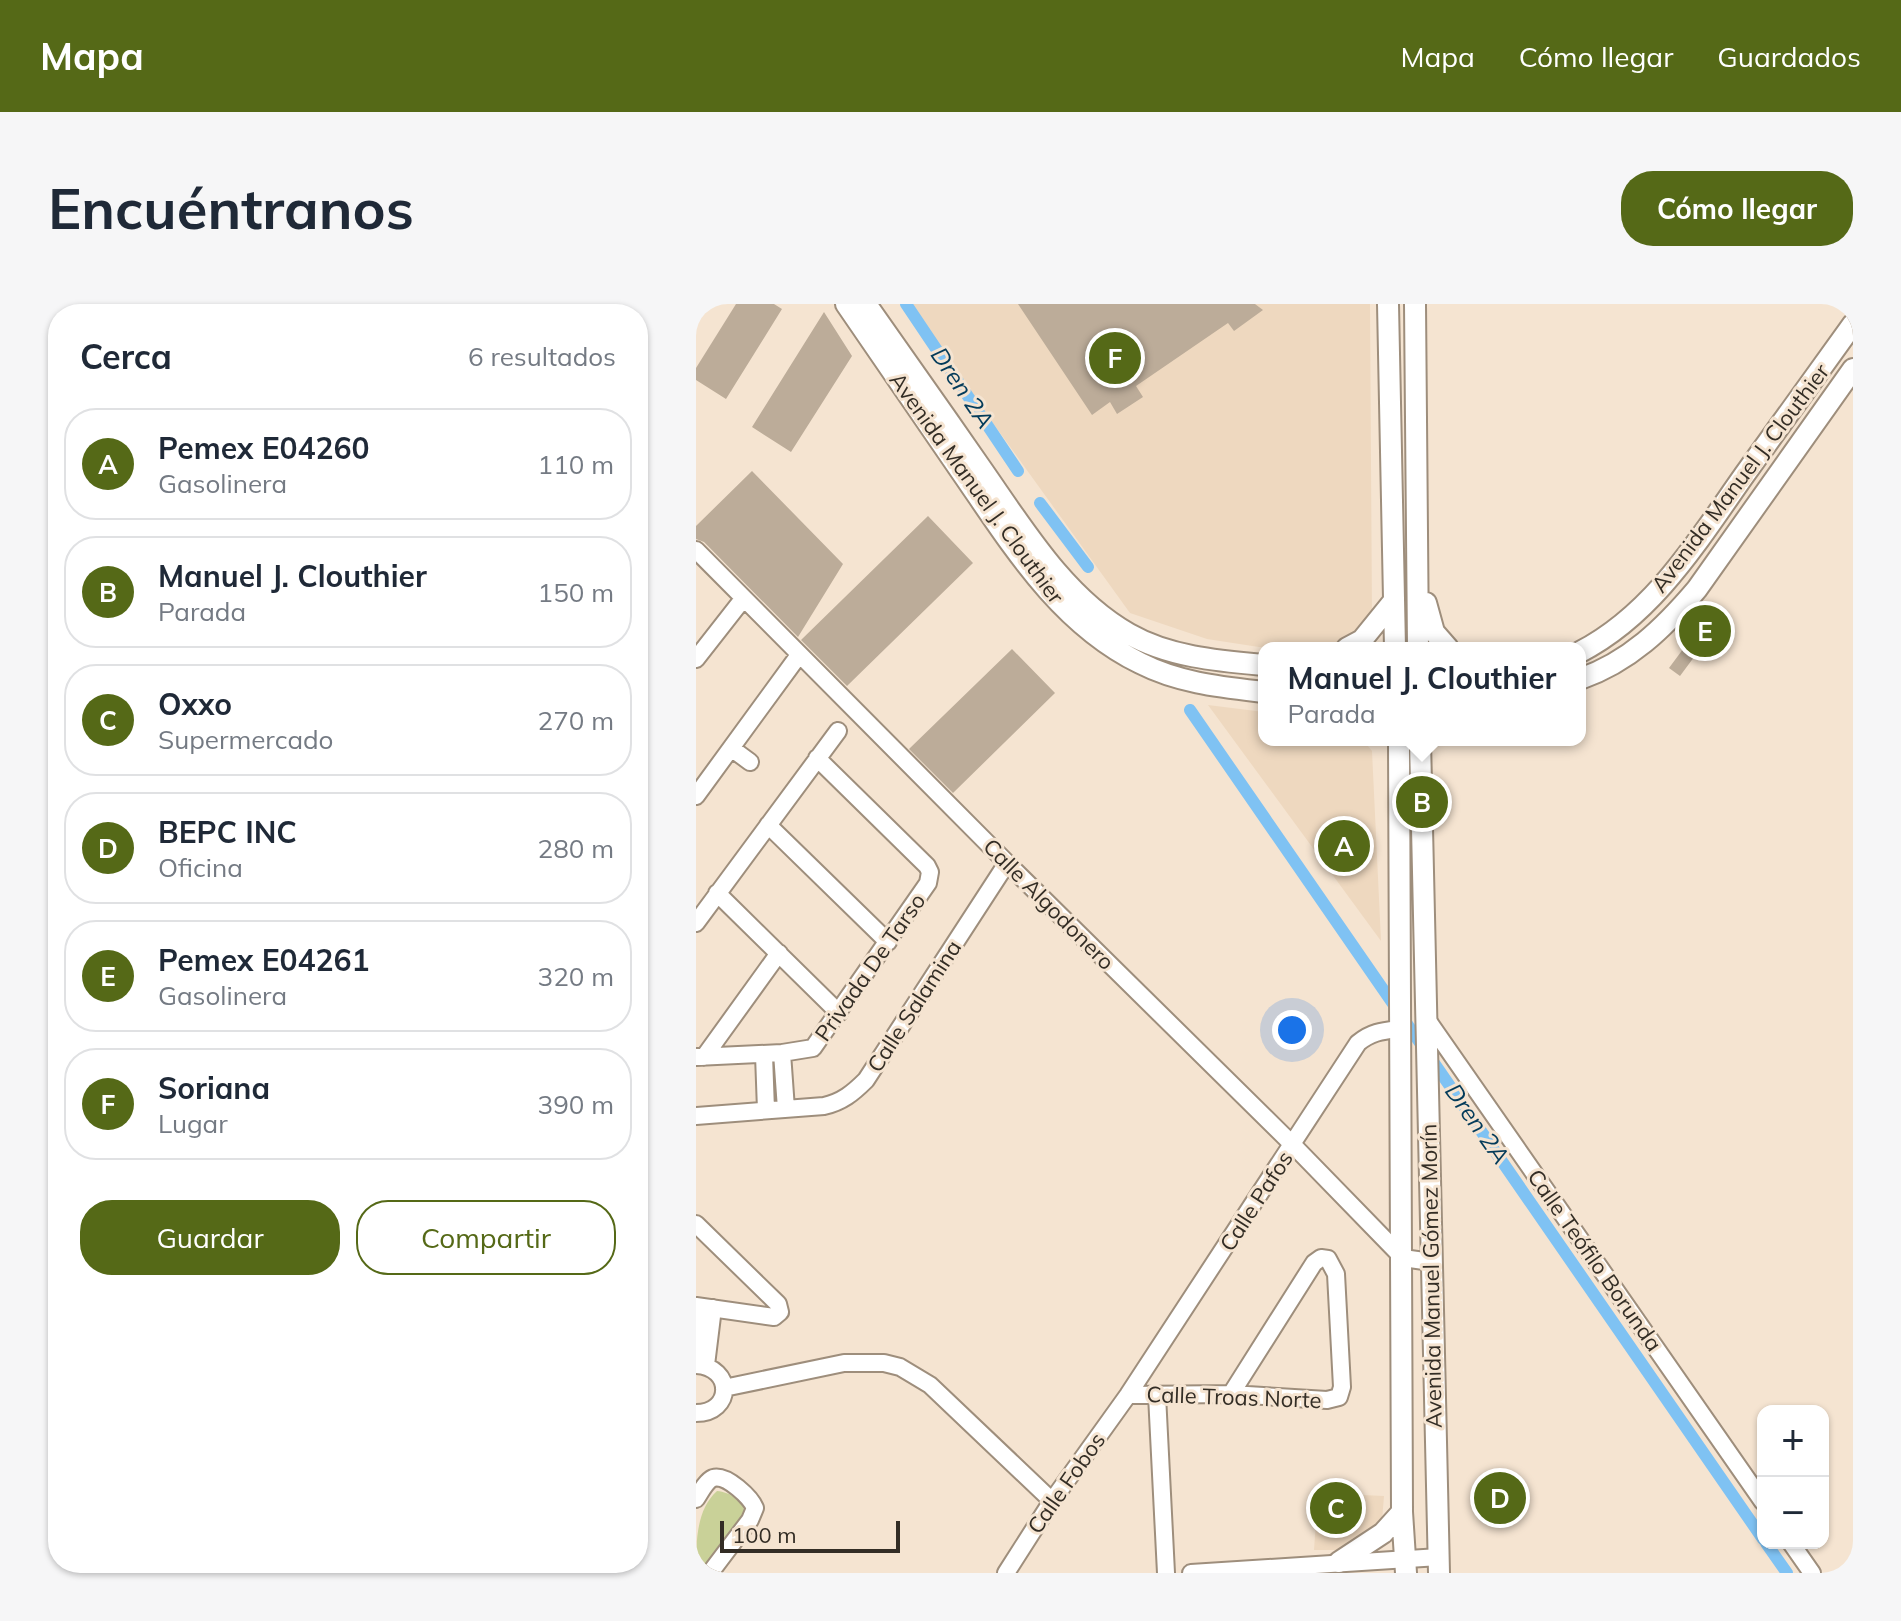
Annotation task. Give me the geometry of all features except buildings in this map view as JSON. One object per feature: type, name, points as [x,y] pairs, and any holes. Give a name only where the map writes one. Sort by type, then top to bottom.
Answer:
[{"type":"main road","name":"Avenida Manuel J. Clouthier","points":[[846,304],[1040,581],[1081,625],[1119,652],[1169,675],[1205,686],[1258,691]]},
{"type":"main road","name":"Avenida Manuel J. Clouthier","points":[[866,304],[1062,580],[1085,603],[1129,634],[1152,645],[1198,657],[1258,664]]},
{"type":"main road","points":[[1388,304],[1395,642]]},
{"type":"main road","points":[[1415,304],[1418,642]]},
{"type":"main road","name":"Avenida Manuel J. Clouthier","points":[[1586,649],[1609,636],[1631,618],[1675,569],[1853,324]]},
{"type":"main road","name":"Avenida Manuel J. Clouthier","points":[[1586,677],[1645,644],[1668,623],[1697,589],[1853,369]]},
{"type":"main road","points":[[1419,574],[1434,632],[1443,642]]},
{"type":"main road","points":[[1358,642],[1392,603]]},
{"type":"main road","name":"Avenida Manuel Gómez Morín","points":[[1397,746],[1403,1258],[1402,1512],[1405,1566]]},
{"type":"main road","name":"Avenida Manuel Gómez Morín","points":[[1420,746],[1439,1565]]},
{"type":"main road","points":[[1421,767],[1430,746]]},
{"type":"main road","points":[[1333,1566],[1383,1533],[1402,1512]]},
{"type":"street","name":"Calle Algodonero","points":[[696,550],[1403,1258]]},
{"type":"street","points":[[696,659],[743,599]]},
{"type":"street","points":[[696,796],[799,655]]},
{"type":"street","points":[[696,923],[838,731]]},
{"type":"street","points":[[731,748],[750,762]]},
{"type":"street","name":"Privada De Tarso","points":[[700,1057],[764,1055],[813,1048],[928,883],[930,872],[927,866],[817,758]]},
{"type":"street","points":[[768,825],[888,942]]},
{"type":"street","name":"Calle Salamina","points":[[696,1116],[838,1103],[866,1080],[1007,863]]},
{"type":"street","points":[[717,893],[839,1013]]},
{"type":"street","points":[[700,1057],[779,953]]},
{"type":"street","name":"Calle Teófilo Borunda","points":[[1426,1017],[1757,1493]]},
{"type":"street","name":"Calle Pafos","points":[[1128,1395],[1358,1043],[1367,1035],[1400,1023]]},
{"type":"street","points":[[782,1053],[786,1109]]},
{"type":"street","points":[[764,1055],[766,1110]]},
{"type":"street","points":[[696,1224],[780,1308],[778,1316],[774,1317],[703,1307],[699,1365],[718,1372],[724,1388],[722,1400],[717,1406],[711,1411],[696,1413]]},
{"type":"street","name":"Calle Troas Norte","points":[[1128,1395],[1231,1394],[1327,1400],[1339,1397],[1342,1387],[1336,1274],[1328,1259],[1321,1258],[1307,1273],[1231,1394]]},
{"type":"street","points":[[1403,1258],[1431,1262]]},
{"type":"street","points":[[724,1388],[844,1363],[884,1363],[900,1367],[930,1385],[1052,1501]]},
{"type":"street","name":"Calle Fobos","points":[[1006,1573],[1052,1501],[1128,1395]]},
{"type":"street","points":[[1157,1395],[1166,1573]]},
{"type":"street","points":[[696,1499],[710,1480],[718,1478],[749,1498],[755,1508],[750,1520],[710,1573]]},
{"type":"street","points":[[1795,1549],[1812,1573]]},
{"type":"street","points":[[1191,1573],[1333,1566],[1439,1565]]},
{"type":"shaded area","points":[[907,304],[1370,304],[1372,617],[1356,635],[1341,642],[1258,642],[1258,647],[1207,639],[1130,613]]},
{"type":"shaded area","points":[[1208,705],[1258,711],[1258,746],[1368,746],[1372,751],[1381,941]]},
{"type":"shaded area","points":[[1318,1493],[1384,1496],[1382,1521],[1347,1550],[1314,1550]]},
{"type":"green space","points":[[717,1491],[738,1499],[744,1507],[743,1519],[702,1573],[696,1573],[701,1517]]},
{"type":"waterway","name":"Dren 2A","points":[[906,304],[1018,471]]},
{"type":"waterway","name":"Dren 2A","points":[[1040,503],[1088,567]]},
{"type":"waterway","name":"Dren 2A","points":[[1190,710],[1757,1530]]},
{"type":"waterway","name":"Dren 2A","points":[[1770,1549],[1787,1573]]},
{"type":"place","name":"Soriana","points":[[1115,358]]},
{"type":"place","name":"Pemex E04261","points":[[1705,631]]},
{"type":"place","name":"Manuel J. Clouthier","points":[[1422,802]]},
{"type":"place","name":"Pemex E04260","points":[[1344,846]]},
{"type":"place","name":"BEPC INC","points":[[1500,1498]]},
{"type":"place","name":"Oxxo","points":[[1336,1508]]}]
